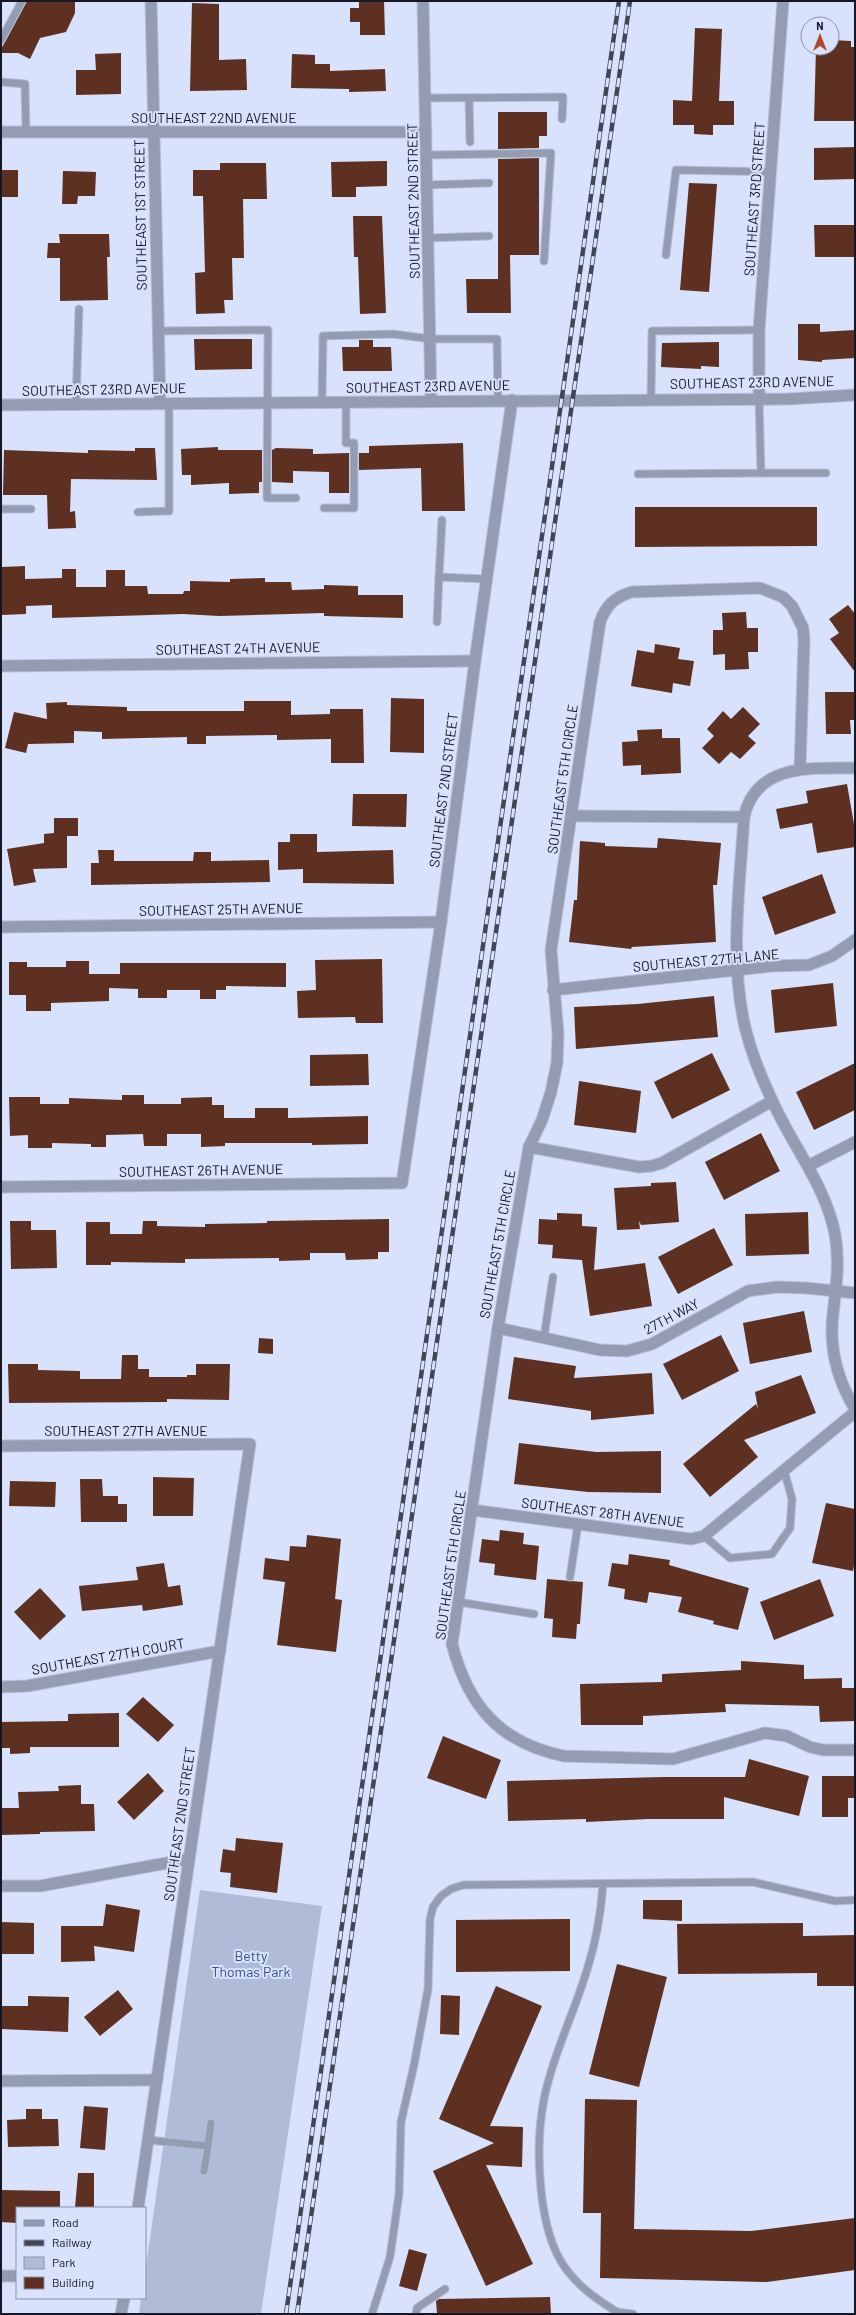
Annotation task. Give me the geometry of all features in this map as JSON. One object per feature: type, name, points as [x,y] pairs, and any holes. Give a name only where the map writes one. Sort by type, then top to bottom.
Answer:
[{"type":"street","name":"SOUTHEAST 1ST STREET","points":[[151,1],[158,331],[164,404]]},
{"type":"street","name":"SOUTHEAST 2ND STREET","points":[[423,1],[431,339],[431,401]]},
{"type":"street","name":"SOUTHEAST 3RD STREET","points":[[759,399],[759,330],[772,172],[783,1]]},
{"type":"street","name":"SOUTHEAST 22ND AVENUE","points":[[1,132],[426,132]]},
{"type":"street","name":"SOUTHEAST 23RD AVENUE","points":[[1,405],[759,399],[855,395]]},
{"type":"street","name":"SOUTHEAST 2ND STREET","points":[[402,1183],[441,922],[474,661],[512,400]]},
{"type":"street","name":"SOUTHEAST 5TH CIRCLE","points":[[800,768],[804,640],[801,622],[792,606],[783,597],[760,588],[632,592],[621,595],[611,602],[604,611],[600,622],[551,950],[553,990],[558,1034],[557,1063],[552,1092],[542,1120],[529,1147],[498,1328],[452,1644],[464,1683],[480,1707],[500,1727],[537,1749],[564,1756],[673,1759],[765,1733],[787,1736],[810,1747],[823,1750],[855,1750]]},
{"type":"street","name":"SOUTHEAST 24TH AVENUE","points":[[1,666],[474,661]]},
{"type":"street","points":[[855,768],[800,768],[783,773],[762,786],[747,805],[744,817],[737,945],[738,970],[745,1028],[772,1101],[786,1130],[818,1182],[828,1208],[835,1235],[838,1262],[837,1291],[832,1315],[832,1333],[836,1364],[843,1386],[855,1409]]},
{"type":"street","points":[[571,816],[744,817]]},
{"type":"street","name":"SOUTHEAST 25TH AVENUE","points":[[1,927],[441,922]]},
{"type":"street","name":"SOUTHEAST 27TH LANE","points":[[553,990],[738,970],[809,965],[832,956],[855,940]]},
{"type":"street","points":[[529,1147],[639,1167],[651,1166],[662,1163],[772,1101]]},
{"type":"street","points":[[808,1166],[855,1142]]},
{"type":"street","name":"SOUTHEAST 26TH AVENUE","points":[[1,1187],[402,1183]]},
{"type":"street","name":"27TH WAY","points":[[498,1328],[600,1350],[627,1351],[652,1344],[748,1291],[777,1287],[855,1293]]},
{"type":"street","points":[[704,1536],[855,1412]]},
{"type":"street","name":"SOUTHEAST 2ND STREET","points":[[138,2207],[250,1444]]},
{"type":"street","name":"SOUTHEAST 27TH AVENUE","points":[[1,1446],[250,1444]]},
{"type":"street","name":"SOUTHEAST 28TH AVENUE","points":[[472,1510],[691,1539],[704,1536]]},
{"type":"street","name":"SOUTHEAST 27TH COURT","points":[[1,1687],[27,1686],[220,1651]]},
{"type":"street","points":[[1,1886],[40,1886],[189,1859]]},
{"type":"street","points":[[1,2081],[156,2080]]},
{"type":"street","points":[[1,2276],[16,2276]]},
{"type":"street","points":[[121,2314],[124,2299]]},
{"type":"lane","points":[[1,40],[22,1]]},
{"type":"lane","points":[[1,82],[25,84],[26,132]]},
{"type":"lane","points":[[425,98],[563,96],[562,119]]},
{"type":"lane","points":[[469,98],[470,142]]},
{"type":"lane","points":[[427,155],[552,153],[544,261]]},
{"type":"lane","points":[[666,255],[676,170],[772,172]]},
{"type":"lane","points":[[427,185],[489,183]]},
{"type":"lane","points":[[428,238],[489,236]]},
{"type":"lane","points":[[76,404],[79,309]]},
{"type":"lane","points":[[158,331],[268,330],[267,498],[296,498]]},
{"type":"lane","points":[[651,399],[652,331],[759,330]]},
{"type":"lane","points":[[322,402],[323,336],[393,334],[431,339],[497,339],[498,400]]},
{"type":"lane","points":[[759,399],[761,473]]},
{"type":"lane","points":[[324,508],[354,508],[354,443],[346,443],[346,402]]},
{"type":"lane","points":[[138,512],[169,511],[164,404]]},
{"type":"lane","points":[[638,474],[826,473]]},
{"type":"lane","points":[[1,509],[31,509]]},
{"type":"lane","points":[[437,622],[442,520]]},
{"type":"lane","points":[[439,577],[486,579]]},
{"type":"lane","points":[[544,1337],[553,1277]]},
{"type":"lane","points":[[704,1536],[730,1558],[772,1554],[790,1528],[792,1499],[784,1470]]},
{"type":"lane","points":[[570,1577],[578,1524]]},
{"type":"lane","points":[[458,1602],[534,1614]]},
{"type":"lane","points":[[372,2314],[390,2257],[399,2194],[401,2122],[414,2065],[428,1989],[430,1919],[433,1907],[441,1896],[451,1889],[463,1885],[753,1882],[835,1901],[855,1900]]},
{"type":"lane","points":[[604,1884],[601,1913],[587,1970],[569,2019],[544,2099],[540,2150],[541,2194],[549,2232],[566,2269],[587,2292],[617,2313],[633,2314]]},
{"type":"lane","points":[[204,2171],[211,2123]]},
{"type":"lane","points":[[148,2140],[208,2146]]},
{"type":"lane","points":[[416,2314],[417,2308],[445,2289]]},
{"type":"green space","name":"Betty Thomas Park","points":[[200,1890],[322,1906],[261,2314],[139,2314],[141,2299],[146,2299],[146,2266]]},
{"type":"building","points":[[27,1],[75,1],[75,13],[66,32],[40,38],[30,59],[18,53],[1,53],[1,49]]},
{"type":"building","points":[[359,1],[384,1],[385,35],[360,35],[360,22],[350,22],[350,8],[359,8]]},
{"type":"building","points":[[192,3],[219,4],[219,60],[246,59],[247,90],[190,91]]},
{"type":"building","points":[[695,28],[722,29],[719,101],[734,101],[734,125],[713,125],[713,135],[694,134],[694,125],[673,125],[673,100],[692,101]]},
{"type":"building","points":[[840,40],[851,41],[851,47],[855,47],[855,121],[814,121],[816,56],[840,56]]},
{"type":"building","points":[[121,53],[121,94],[76,95],[76,70],[96,70],[95,54]]},
{"type":"building","points":[[292,54],[315,55],[315,64],[330,64],[330,71],[385,69],[386,91],[349,92],[349,89],[291,88]]},
{"type":"building","points":[[498,112],[547,112],[547,136],[539,136],[539,148],[498,149]]},
{"type":"building","points":[[855,147],[855,179],[814,180],[814,148]]},
{"type":"building","points":[[539,158],[539,255],[510,255],[511,313],[467,313],[466,279],[498,279],[498,159]]},
{"type":"building","points":[[387,161],[387,186],[356,187],[356,197],[332,197],[331,162]]},
{"type":"building","points":[[220,163],[266,163],[267,199],[243,199],[244,258],[232,258],[233,300],[224,300],[225,313],[196,314],[195,273],[205,272],[203,196],[193,196],[193,170],[220,170]]},
{"type":"building","points":[[1,170],[18,170],[18,197],[1,197]]},
{"type":"building","points":[[63,171],[96,172],[95,196],[78,196],[77,204],[62,204]]},
{"type":"building","points":[[689,183],[717,184],[709,292],[680,290]]},
{"type":"building","points":[[353,216],[382,216],[386,313],[360,314],[358,257],[354,257]]},
{"type":"building","points":[[814,225],[855,225],[855,257],[815,257]]},
{"type":"building","points":[[59,234],[109,234],[110,257],[107,257],[108,300],[60,301],[60,258],[47,258],[48,243],[60,243]]},
{"type":"building","points":[[798,324],[820,324],[820,332],[855,330],[855,358],[822,360],[822,362],[798,360]]},
{"type":"building","points":[[194,339],[252,339],[252,369],[195,370]]},
{"type":"building","points":[[359,340],[373,340],[373,347],[391,347],[392,371],[343,371],[342,347],[359,347]]},
{"type":"building","points":[[719,342],[719,367],[701,366],[701,369],[661,367],[662,343]]},
{"type":"building","points":[[463,443],[465,511],[422,511],[421,468],[359,470],[359,453],[369,453],[369,446]]},
{"type":"building","points":[[218,447],[218,450],[262,450],[262,482],[259,482],[259,493],[229,494],[229,483],[191,485],[191,475],[182,475],[181,449]]},
{"type":"building","points":[[135,448],[155,448],[157,480],[71,479],[70,512],[75,511],[76,528],[48,529],[47,495],[3,495],[4,450],[88,453],[88,450],[135,451]]},
{"type":"building","points":[[276,448],[313,449],[313,454],[349,453],[349,493],[329,493],[329,472],[293,471],[293,483],[272,482],[272,450]]},
{"type":"building","points":[[635,507],[817,507],[817,546],[635,547]]},
{"type":"building","points":[[25,566],[25,579],[62,578],[62,569],[76,569],[76,587],[106,587],[106,570],[125,570],[125,586],[147,586],[148,594],[183,594],[184,591],[190,591],[190,581],[230,582],[230,579],[265,578],[265,582],[291,582],[292,590],[324,589],[324,585],[358,586],[358,595],[403,595],[403,618],[324,616],[324,613],[219,616],[183,614],[52,618],[52,605],[26,606],[26,614],[2,615],[2,567]]},
{"type":"building","points":[[848,605],[855,614],[855,672],[830,639],[839,633],[829,619]]},
{"type":"building","points":[[746,612],[747,628],[758,628],[758,652],[748,652],[749,669],[725,670],[725,654],[713,655],[713,630],[723,630],[722,613]]},
{"type":"building","points":[[655,644],[680,648],[678,659],[694,661],[690,686],[673,683],[672,693],[631,686],[637,650],[654,653]]},
{"type":"building","points":[[825,692],[855,692],[855,720],[850,720],[851,734],[826,734]]},
{"type":"building","points":[[391,698],[424,699],[424,753],[390,752]]},
{"type":"building","points":[[244,701],[291,701],[291,715],[330,714],[330,709],[363,709],[364,763],[331,763],[331,739],[277,740],[277,735],[206,736],[206,744],[187,744],[187,737],[102,739],[102,732],[74,731],[74,743],[28,744],[26,753],[5,748],[14,712],[47,719],[46,703],[67,702],[67,705],[127,707],[127,711],[244,711]]},
{"type":"building","points":[[743,707],[760,724],[748,736],[756,743],[740,759],[731,752],[719,764],[702,748],[714,736],[707,729],[723,711],[731,719]]},
{"type":"building","points":[[662,729],[662,738],[680,738],[681,773],[641,775],[641,765],[623,766],[622,742],[638,741],[637,730]]},
{"type":"building","points":[[847,784],[855,830],[855,847],[817,853],[812,823],[780,829],[776,809],[808,803],[806,791]]},
{"type":"building","points":[[353,794],[407,794],[406,827],[352,826]]},
{"type":"building","points":[[54,818],[78,818],[78,836],[67,836],[67,868],[33,869],[36,882],[14,886],[7,849],[44,843],[44,834],[54,833]]},
{"type":"building","points":[[290,834],[317,834],[317,852],[393,850],[394,884],[303,883],[303,869],[278,870],[278,842],[290,842]]},
{"type":"building","points":[[658,838],[721,843],[717,885],[713,885],[716,942],[632,947],[631,949],[569,942],[574,900],[577,900],[580,841],[605,843],[605,846],[657,848]]},
{"type":"building","points":[[98,850],[114,850],[114,861],[193,861],[194,852],[211,852],[211,861],[269,860],[270,882],[91,885],[91,863],[99,863]]},
{"type":"building","points":[[822,874],[836,913],[775,935],[762,897]]},
{"type":"building","points":[[382,959],[383,1023],[356,1023],[355,1017],[298,1018],[297,991],[316,990],[315,960]]},
{"type":"building","points":[[66,961],[89,961],[89,974],[120,974],[120,963],[286,963],[286,987],[226,986],[226,990],[216,990],[216,999],[200,999],[200,990],[167,990],[167,998],[138,998],[138,989],[109,988],[109,1001],[51,1003],[51,1011],[26,1011],[26,995],[9,995],[9,962],[27,962],[27,967],[66,967]]},
{"type":"building","points":[[833,983],[837,1026],[775,1033],[771,990]]},
{"type":"building","points":[[714,996],[718,1037],[576,1049],[574,1007],[638,1004]]},
{"type":"building","points":[[712,1053],[730,1090],[672,1119],[654,1082]]},
{"type":"building","points":[[368,1054],[369,1085],[310,1086],[310,1055]]},
{"type":"building","points":[[855,1063],[855,1110],[814,1130],[796,1092]]},
{"type":"building","points":[[579,1081],[641,1091],[636,1133],[574,1125]]},
{"type":"building","points":[[122,1095],[144,1095],[144,1104],[181,1104],[181,1098],[212,1097],[212,1105],[224,1105],[224,1118],[255,1118],[255,1108],[288,1108],[288,1118],[368,1116],[368,1144],[312,1145],[312,1143],[225,1143],[225,1146],[201,1147],[201,1134],[167,1134],[167,1146],[144,1146],[143,1134],[106,1135],[106,1147],[91,1147],[91,1144],[52,1143],[52,1148],[28,1148],[28,1135],[10,1136],[9,1097],[40,1097],[40,1104],[69,1104],[69,1098],[122,1100]]},
{"type":"building","points":[[761,1133],[780,1171],[724,1200],[705,1162]]},
{"type":"building","points":[[676,1182],[679,1222],[641,1225],[639,1221],[640,1229],[617,1230],[614,1188],[651,1186],[651,1183]]},
{"type":"building","points":[[808,1212],[809,1254],[746,1256],[745,1214]]},
{"type":"building","points":[[557,1213],[582,1214],[582,1226],[597,1227],[594,1270],[645,1263],[652,1306],[590,1316],[582,1260],[552,1258],[553,1245],[538,1244],[539,1219],[557,1220]]},
{"type":"building","points":[[389,1219],[389,1252],[378,1252],[378,1259],[346,1260],[345,1253],[310,1253],[310,1260],[279,1261],[279,1258],[185,1259],[185,1263],[111,1262],[111,1265],[86,1265],[86,1222],[110,1222],[110,1234],[142,1234],[143,1221],[157,1221],[157,1226],[205,1227],[205,1224],[267,1223],[267,1221]]},
{"type":"building","points":[[10,1221],[31,1221],[31,1230],[56,1230],[57,1268],[11,1269]]},
{"type":"building","points":[[714,1228],[733,1265],[678,1294],[658,1257]]},
{"type":"building","points":[[804,1311],[812,1352],[750,1364],[743,1323]]},
{"type":"building","points":[[721,1335],[739,1371],[682,1400],[663,1364]]},
{"type":"building","points":[[259,1338],[273,1339],[273,1354],[258,1353]]},
{"type":"building","points":[[122,1355],[138,1355],[138,1369],[149,1369],[149,1377],[187,1377],[187,1375],[196,1375],[196,1364],[230,1364],[229,1400],[167,1399],[167,1402],[9,1403],[8,1364],[38,1364],[38,1370],[80,1371],[80,1379],[121,1379]]},
{"type":"building","points":[[514,1357],[576,1366],[574,1378],[652,1373],[654,1414],[591,1420],[591,1411],[508,1399]]},
{"type":"building","points":[[801,1375],[816,1413],[744,1440],[758,1457],[710,1497],[683,1464],[756,1404],[758,1409],[755,1392]]},
{"type":"building","points":[[519,1443],[596,1452],[661,1451],[661,1493],[588,1492],[514,1484]]},
{"type":"building","points":[[153,1477],[194,1478],[193,1516],[153,1516]]},
{"type":"building","points":[[80,1479],[102,1479],[103,1496],[118,1496],[118,1504],[127,1504],[127,1522],[81,1522]]},
{"type":"building","points":[[10,1481],[56,1482],[55,1507],[9,1506]]},
{"type":"building","points":[[826,1503],[855,1509],[855,1560],[853,1571],[812,1563]]},
{"type":"building","points":[[500,1530],[524,1533],[523,1544],[539,1546],[536,1580],[494,1575],[495,1564],[479,1562],[482,1539],[499,1541]]},
{"type":"building","points":[[307,1535],[341,1539],[335,1599],[342,1600],[336,1652],[277,1645],[285,1582],[263,1579],[265,1558],[289,1561],[290,1546],[306,1547]]},
{"type":"building","points":[[629,1554],[670,1560],[669,1565],[749,1588],[738,1630],[713,1624],[714,1621],[678,1612],[682,1597],[649,1592],[647,1603],[624,1599],[625,1589],[608,1586],[612,1563],[628,1565]]},
{"type":"building","points":[[164,1563],[168,1587],[180,1585],[183,1605],[143,1611],[142,1605],[82,1611],[79,1586],[138,1580],[136,1567]]},
{"type":"building","points":[[547,1579],[583,1582],[580,1624],[577,1624],[576,1639],[552,1637],[553,1619],[544,1618]]},
{"type":"building","points":[[820,1579],[834,1616],[774,1640],[760,1602]]},
{"type":"building","points":[[40,1588],[66,1616],[40,1640],[14,1612]]},
{"type":"building","points":[[741,1661],[804,1665],[804,1679],[842,1678],[842,1688],[855,1688],[855,1721],[820,1722],[819,1706],[725,1704],[726,1712],[643,1716],[643,1725],[581,1725],[580,1684],[662,1682],[662,1674],[741,1670]]},
{"type":"building","points":[[143,1697],[174,1725],[158,1742],[126,1714]]},
{"type":"building","points":[[119,1713],[119,1747],[30,1747],[30,1753],[10,1754],[10,1748],[1,1748],[1,1722],[68,1721],[68,1714]]},
{"type":"building","points":[[443,1736],[501,1760],[486,1799],[427,1778]]},
{"type":"building","points":[[749,1759],[809,1776],[799,1816],[724,1797],[724,1819],[649,1819],[586,1822],[586,1819],[508,1821],[507,1781],[663,1777],[745,1777]]},
{"type":"building","points":[[148,1773],[164,1791],[134,1820],[117,1802]]},
{"type":"building","points":[[822,1776],[855,1776],[855,1798],[848,1798],[848,1817],[822,1817]]},
{"type":"building","points":[[81,1785],[81,1804],[94,1804],[95,1831],[40,1832],[40,1834],[1,1835],[1,1808],[19,1808],[18,1792],[59,1791],[58,1786]]},
{"type":"building","points":[[236,1838],[283,1843],[277,1893],[230,1887],[231,1873],[220,1872],[223,1849],[235,1851]]},
{"type":"building","points":[[643,1900],[682,1900],[682,1921],[643,1919]]},
{"type":"building","points":[[106,1904],[140,1910],[134,1952],[94,1946],[95,1961],[61,1962],[61,1926],[103,1926]]},
{"type":"building","points":[[570,1919],[570,1971],[456,1972],[456,1920]]},
{"type":"building","points":[[1,1922],[34,1923],[34,1954],[1,1954]]},
{"type":"building","points":[[803,1923],[803,1936],[855,1935],[855,1986],[817,1986],[817,1973],[678,1974],[677,1924]]},
{"type":"building","points":[[617,1964],[667,1977],[639,2087],[589,2074]]},
{"type":"building","points":[[496,1986],[542,2006],[490,2126],[523,2127],[522,2167],[486,2165],[533,2264],[486,2286],[433,2171],[494,2143],[439,2119]]},
{"type":"building","points":[[118,1990],[133,2009],[100,2036],[84,2017]]},
{"type":"building","points":[[441,1995],[460,1996],[459,2035],[440,2034]]},
{"type":"building","points":[[28,1996],[69,1997],[68,2032],[1,2029],[1,2006],[28,2006]]},
{"type":"building","points":[[585,2099],[637,2100],[634,2229],[751,2231],[855,2218],[855,2270],[767,2282],[600,2278],[601,2213],[583,2213]]},
{"type":"building","points":[[84,2106],[108,2108],[105,2150],[80,2148]]},
{"type":"building","points":[[26,2109],[42,2109],[42,2119],[58,2119],[59,2146],[8,2147],[7,2120],[26,2119]]},
{"type":"building","points":[[78,2173],[94,2173],[94,2207],[75,2207]]},
{"type":"building","points":[[1,2190],[60,2191],[60,2207],[16,2207],[16,2223],[1,2222]]},
{"type":"building","points":[[409,2249],[427,2254],[417,2291],[399,2286]]},
{"type":"building","points":[[550,2297],[551,2314],[437,2314],[436,2301],[439,2299]]},
{"type":"railway","points":[[286,2314],[619,1]]},
{"type":"railway","points":[[297,2314],[630,1]]}]
